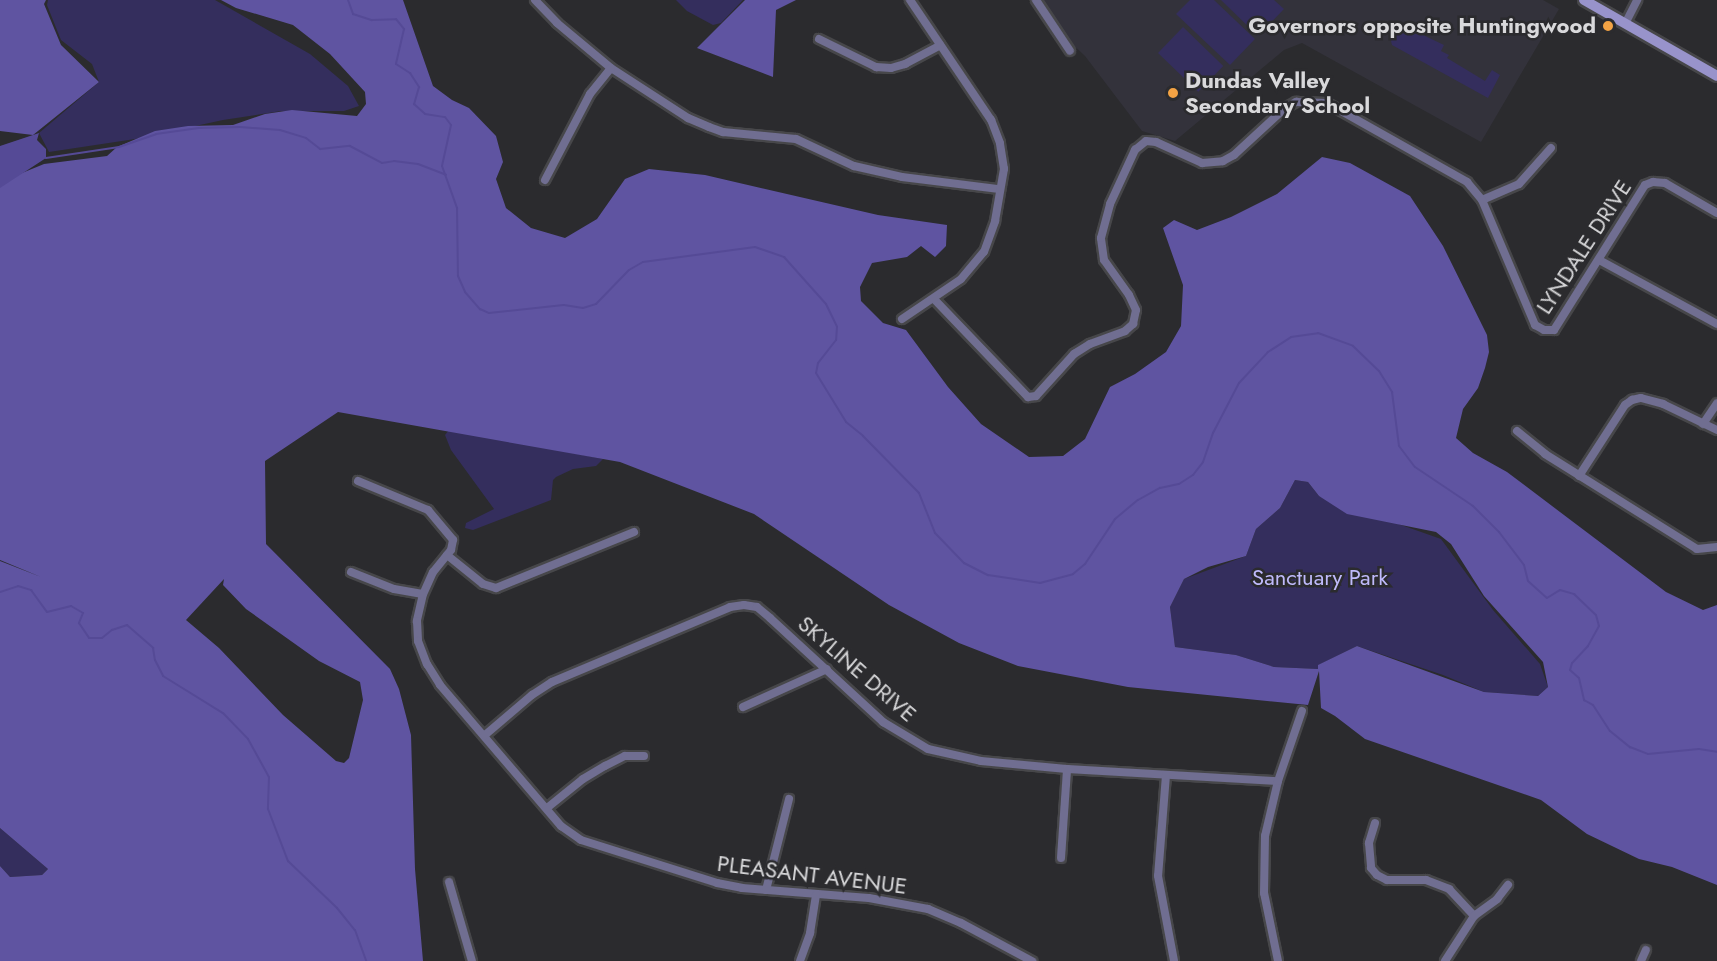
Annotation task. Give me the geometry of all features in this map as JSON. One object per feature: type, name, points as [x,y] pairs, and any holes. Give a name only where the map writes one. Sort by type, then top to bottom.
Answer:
[{"type":"main road","points":[[1584,0],[1717,76]]},
{"type":"street","points":[[535,0],[557,23],[611,68],[688,118],[723,132],[796,140],[854,166],[902,177],[999,189]]},
{"type":"street","points":[[902,319],[961,279],[984,252],[995,221],[1004,170],[999,142],[991,120],[910,0]]},
{"type":"street","points":[[1036,0],[1070,51]]},
{"type":"street","points":[[1626,22],[1637,0]]},
{"type":"street","points":[[819,39],[876,67],[891,68],[905,64],[940,45]]},
{"type":"street","points":[[545,180],[590,94],[611,68]]},
{"type":"street","points":[[934,299],[1028,397],[1036,396],[1074,354],[1090,344],[1125,332],[1133,324],[1136,310],[1130,295],[1104,260],[1101,238],[1110,204],[1136,150],[1146,141],[1156,142],[1202,163],[1223,161],[1234,155],[1285,108],[1296,102],[1327,103],[1458,177],[1482,200],[1519,184],[1551,148]]},
{"type":"street","name":"LYNDALE DRIVE","points":[[1482,200],[1535,325],[1544,330],[1554,330],[1645,185],[1653,182],[1665,183],[1717,213]]},
{"type":"street","points":[[1599,260],[1717,324]]},
{"type":"street","points":[[1579,476],[1625,405],[1632,400],[1641,398],[1663,404],[1717,430]]},
{"type":"street","points":[[1703,424],[1717,403]]},
{"type":"street","points":[[1517,431],[1545,454],[1697,549],[1717,547]]},
{"type":"street","points":[[358,481],[428,510],[453,540],[449,552],[483,584],[496,588],[634,532]]},
{"type":"street","name":"PLEASANT AVENUE","points":[[449,552],[433,572],[423,594],[417,621],[418,640],[426,664],[440,686],[485,735],[561,826],[581,840],[697,878],[742,888],[878,899],[928,909],[961,923],[1032,961]]},
{"type":"street","points":[[351,572],[394,589],[423,594]]},
{"type":"street","name":"SKYLINE DRIVE","points":[[485,735],[532,694],[552,682],[730,607],[744,605],[757,608],[883,722],[928,749],[981,760],[1066,769],[1278,781]]},
{"type":"street","points":[[742,706],[827,669]]},
{"type":"street","points":[[1278,961],[1266,910],[1262,867],[1265,836],[1278,781],[1302,711]]},
{"type":"street","points":[[547,808],[583,779],[605,766],[625,756],[644,756]]},
{"type":"street","points":[[1061,858],[1066,769]]},
{"type":"street","points":[[1166,775],[1158,876],[1174,961]]},
{"type":"street","points":[[766,890],[789,799]]},
{"type":"street","points":[[1375,823],[1369,843],[1371,868],[1377,875],[1387,880],[1426,880],[1449,889],[1474,916]]},
{"type":"street","points":[[449,882],[472,961]]},
{"type":"street","points":[[1445,961],[1474,916],[1497,899],[1508,885]]},
{"type":"street","points":[[800,961],[810,933],[816,895]]},
{"type":"street","points":[[1641,961],[1646,950]]},
{"type":"shaded area","points":[[0,0],[46,0],[44,4],[61,45],[99,82],[33,135],[0,131]]},
{"type":"shaded area","points":[[221,0],[403,0],[433,86],[452,100],[469,108],[496,136],[503,162],[496,179],[506,208],[531,228],[565,238],[597,219],[625,179],[649,169],[705,175],[878,215],[947,225],[946,246],[935,257],[921,246],[907,257],[872,263],[860,287],[861,301],[883,323],[906,330],[948,387],[981,424],[1029,457],[1063,456],[1085,439],[1110,387],[1135,374],[1166,352],[1181,326],[1183,285],[1163,228],[1174,220],[1197,230],[1231,217],[1277,194],[1322,157],[1350,163],[1410,196],[1443,246],[1487,335],[1489,352],[1485,368],[1478,388],[1463,409],[1456,438],[1473,453],[1507,472],[1666,592],[1703,610],[1717,605],[1717,885],[1672,867],[1639,859],[1587,834],[1541,800],[1365,739],[1321,708],[1319,671],[1308,705],[1128,687],[1018,666],[959,643],[889,605],[754,514],[620,462],[338,412],[265,461],[266,544],[390,669],[399,689],[411,735],[415,869],[423,961],[0,961],[0,866],[10,877],[42,875],[48,869],[0,828],[0,561],[41,577],[0,560],[0,182],[44,164],[107,156],[117,147],[155,131],[188,126],[233,125],[265,114],[292,110],[357,116],[366,104],[365,92],[330,54],[293,25],[236,8]],"holes":[[[1295,480],[1308,482],[1319,496],[1347,514],[1436,532],[1451,544],[1484,596],[1543,662],[1548,687],[1538,696],[1484,692],[1357,646],[1318,665],[1318,669],[1274,667],[1236,655],[1175,647],[1170,607],[1184,579],[1208,567],[1246,556],[1256,529],[1280,508]],[[224,579],[223,585],[246,609],[319,661],[360,682],[363,700],[349,758],[344,763],[336,761],[283,715],[219,648],[186,620]]]},
{"type":"shaded area","points":[[745,0],[796,0],[776,10],[773,77],[697,48]]},
{"type":"shaded area","points":[[1042,0],[1543,0],[1559,9],[1481,142],[1302,43],[1284,50],[1175,141],[1142,131],[1085,56],[1068,40]]},
{"type":"shaded area","points":[[39,133],[37,140],[46,149],[46,158],[0,188],[0,146]]},
{"type":"green space","points":[[48,0],[215,0],[310,54],[348,86],[359,106],[344,111],[281,111],[223,120],[135,139],[49,152],[39,133],[99,82],[92,64],[61,40],[47,5]]},
{"type":"green space","points":[[676,0],[743,0],[721,23],[713,25],[687,11]]},
{"type":"green space","points":[[1190,0],[1214,0],[1255,39],[1230,65],[1176,14]]},
{"type":"green space","points":[[1221,0],[1274,0],[1284,9],[1258,36]]},
{"type":"green space","points":[[1400,24],[1444,45],[1441,51],[1449,55],[1447,58],[1485,81],[1492,70],[1500,75],[1488,98],[1392,45],[1391,41]]},
{"type":"green space","points":[[1183,27],[1223,66],[1198,92],[1158,53]]},
{"type":"green space","points":[[449,430],[603,459],[596,466],[573,469],[556,477],[553,480],[551,500],[473,530],[465,528],[466,523],[494,509],[451,450],[445,435]]},
{"type":"green space","name":"Sanctuary Park","points":[[1295,480],[1308,482],[1319,496],[1441,539],[1493,610],[1540,664],[1548,687],[1538,696],[1484,692],[1443,675],[1357,646],[1319,665],[1318,669],[1274,667],[1236,655],[1175,647],[1170,607],[1184,579],[1246,556],[1256,529],[1280,508]]},
{"type":"green space","points":[[0,828],[48,869],[42,875],[10,877],[0,866]]},
{"type":"waterway","points":[[348,0],[353,14],[372,20],[396,19],[404,29],[396,64],[410,73],[419,87],[414,104],[425,114],[445,117],[451,125],[442,166],[457,208],[458,276],[465,292],[480,309],[489,313],[564,305],[583,308],[596,304],[629,270],[643,262],[755,247],[784,257],[826,304],[837,327],[836,340],[818,363],[816,373],[846,422],[863,436],[919,493],[935,533],[964,563],[988,575],[1040,583],[1073,574],[1085,564],[1115,519],[1138,500],[1160,488],[1179,484],[1193,475],[1203,462],[1213,433],[1239,383],[1268,352],[1291,337],[1318,333],[1353,346],[1379,371],[1392,392],[1399,446],[1415,467],[1473,506],[1499,532],[1524,565],[1528,581],[1547,598],[1560,590],[1574,594],[1596,615],[1599,626],[1588,646],[1572,663],[1570,670],[1579,678],[1584,700],[1593,705],[1610,731],[1630,747],[1648,754],[1699,749],[1717,752]]},
{"type":"waterway","points":[[46,158],[119,147],[156,134],[199,128],[240,127],[280,130],[306,138],[320,149],[350,146],[382,163],[394,161],[418,164],[446,175]]},
{"type":"waterway","points":[[0,592],[18,586],[31,590],[47,612],[71,606],[83,613],[79,623],[89,638],[102,638],[112,630],[127,625],[153,648],[155,660],[163,676],[223,713],[248,739],[269,777],[268,809],[288,861],[337,908],[355,930],[366,961]]},
{"type":"place","name":"Governors opposite Huntingwood","points":[[1608,26]]},
{"type":"place","name":"Dundas Valley Secondary School","points":[[1173,93]]}]
